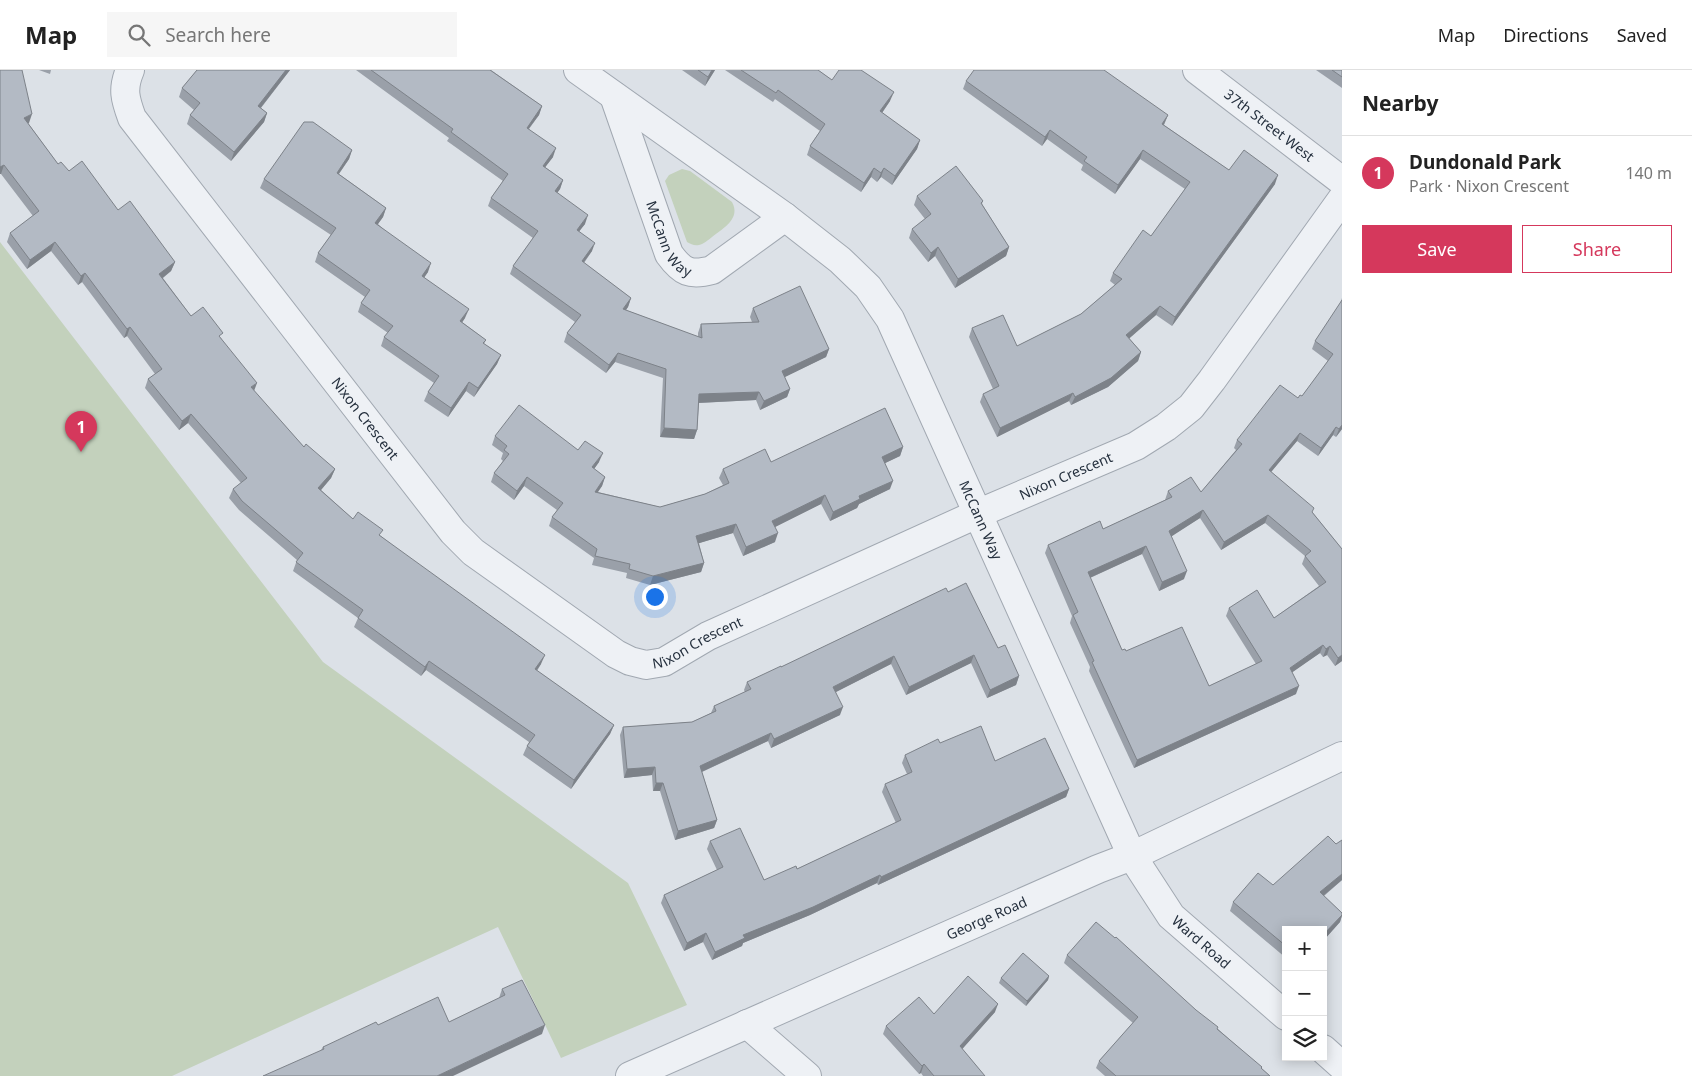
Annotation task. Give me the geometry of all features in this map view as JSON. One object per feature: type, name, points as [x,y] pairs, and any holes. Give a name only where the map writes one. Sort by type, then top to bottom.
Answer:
[{"type":"street","name":"Nixon Crescent","points":[[130,70],[126,80],[125,99],[132,118],[440,517],[473,552],[623,658],[646,665],[664,662],[708,636],[977,514],[1136,446],[1166,427],[1190,407],[1342,199]]},
{"type":"street","name":"McCann Way","points":[[578,70],[785,217],[840,260],[868,287],[890,319],[1132,856]]},
{"type":"street","name":"37th Street West","points":[[1197,70],[1342,181]]},
{"type":"street","name":"McCann Way","points":[[614,96],[669,254],[687,272],[699,274],[712,270],[785,217]]},
{"type":"street","name":"George Road","points":[[630,1076],[1098,869],[1132,856],[1342,756]]},
{"type":"street","name":"Ward Road","points":[[1132,856],[1171,916],[1282,1013]]},
{"type":"street","points":[[747,1024],[807,1076]]},
{"type":"street","points":[[1327,1053],[1342,1066]]},
{"type":"green space","points":[[682,169],[690,171],[732,202],[734,208],[733,218],[730,222],[703,244],[694,245],[687,242],[665,181],[669,175]]},
{"type":"green space","points":[[0,242],[323,662],[628,883],[687,1005],[561,1058],[498,927],[172,1076],[0,1076]]},
{"type":"building","points":[[0,70],[22,70],[32,114],[24,118],[58,164],[61,162],[69,171],[82,161],[118,210],[130,201],[175,262],[159,274],[191,316],[203,307],[223,333],[219,336],[257,383],[251,387],[304,447],[306,444],[335,469],[318,488],[353,519],[358,512],[383,530],[379,535],[545,655],[535,669],[614,725],[574,780],[527,746],[535,735],[429,661],[425,667],[358,618],[363,610],[296,562],[303,553],[242,501],[233,489],[247,478],[191,414],[182,421],[148,379],[162,369],[130,327],[127,329],[85,273],[81,276],[55,242],[30,260],[10,233],[39,211],[4,165],[0,167]]},
{"type":"building","points":[[197,70],[286,70],[258,106],[267,113],[234,152],[190,115],[200,103],[182,88]]},
{"type":"building","points":[[371,70],[490,70],[542,106],[527,128],[556,148],[543,166],[563,180],[555,191],[588,215],[577,230],[595,243],[582,261],[631,298],[623,309],[702,338],[701,324],[759,322],[753,308],[800,286],[829,349],[782,371],[790,389],[764,401],[759,392],[699,394],[697,430],[664,428],[666,369],[618,353],[609,365],[567,333],[581,315],[513,266],[538,231],[491,198],[508,174],[451,132],[453,129]]},
{"type":"building","points":[[698,70],[712,70],[708,77]]},
{"type":"building","points":[[741,70],[818,70],[832,80],[839,70],[861,70],[894,92],[880,111],[920,140],[895,176],[884,168],[881,173],[874,168],[864,183],[810,146],[825,124],[778,90],[776,93]]},
{"type":"building","points":[[974,70],[1104,70],[1168,115],[1162,124],[1229,170],[1244,150],[1278,175],[1175,317],[1160,306],[1126,335],[1141,352],[1111,378],[1075,397],[1073,393],[1000,428],[983,394],[999,386],[972,328],[1003,315],[1017,346],[1081,314],[1122,279],[1113,273],[1143,230],[1151,236],[1190,182],[1143,150],[1118,185],[1084,161],[1087,157],[1050,130],[1045,137],[966,81]]},
{"type":"building","points":[[1332,70],[1342,70],[1342,77]]},
{"type":"building","points":[[304,122],[313,122],[352,150],[337,173],[386,208],[375,223],[431,263],[422,276],[469,309],[460,321],[486,340],[483,343],[501,355],[478,388],[469,382],[451,408],[428,392],[439,376],[384,337],[393,326],[361,303],[370,290],[318,253],[336,228],[264,179]]},
{"type":"building","points":[[956,166],[983,201],[981,203],[1009,247],[958,279],[938,247],[931,253],[912,229],[931,214],[917,196]]},
{"type":"building","points":[[1342,300],[1342,425],[1339,429],[1336,427],[1321,448],[1300,433],[1269,470],[1314,508],[1312,512],[1342,549],[1342,655],[1338,658],[1330,646],[1326,649],[1323,645],[1290,668],[1299,686],[1137,760],[1092,662],[1094,661],[1073,615],[1078,612],[1048,545],[1100,521],[1103,529],[1172,497],[1168,491],[1191,477],[1201,492],[1242,444],[1237,440],[1280,385],[1298,398],[1300,395],[1302,396],[1333,354],[1315,341]],"holes":[[[1203,510],[1224,542],[1268,515],[1311,551],[1305,556],[1326,582],[1274,618],[1257,590],[1229,608],[1262,661],[1209,686],[1182,627],[1126,651],[1125,649],[1122,650],[1088,572],[1146,546],[1162,582],[1187,571],[1169,531]]]},
{"type":"building","points":[[519,405],[578,450],[585,441],[603,453],[592,467],[605,477],[595,492],[660,507],[705,494],[729,483],[723,469],[765,449],[771,462],[885,408],[903,447],[882,457],[893,481],[859,496],[860,499],[833,512],[825,495],[772,521],[778,533],[746,547],[736,524],[696,536],[704,563],[653,576],[629,569],[630,564],[595,556],[597,549],[552,517],[563,503],[527,477],[517,491],[494,473],[509,454],[504,450],[507,446],[495,436]]},
{"type":"building","points":[[966,583],[998,648],[1005,645],[1019,676],[990,690],[974,655],[909,687],[894,656],[833,687],[843,707],[774,739],[771,733],[700,766],[717,820],[678,831],[663,783],[656,783],[655,767],[627,769],[623,727],[692,722],[716,711],[714,706],[751,689],[747,682],[946,588],[948,592]]},
{"type":"building","points":[[981,726],[995,761],[1045,738],[1069,789],[881,877],[880,875],[813,907],[743,935],[745,938],[715,952],[706,933],[687,943],[664,895],[723,867],[710,841],[740,828],[764,880],[796,866],[797,869],[901,820],[885,784],[912,772],[905,755],[938,739],[940,743]]},
{"type":"building","points":[[1328,836],[1336,844],[1342,840],[1342,874],[1320,892],[1342,913],[1327,931],[1327,926],[1282,926],[1282,943],[1233,902],[1258,873],[1273,885]]},
{"type":"building","points":[[1096,922],[1116,937],[1196,1010],[1218,1027],[1217,1029],[1270,1076],[1116,1076],[1099,1061],[1138,1017],[1067,955]]},
{"type":"building","points":[[1023,953],[1049,976],[1027,1001],[1001,978]]},
{"type":"building","points":[[968,976],[998,1004],[960,1046],[985,1076],[934,1076],[924,1064],[922,1066],[886,1026],[919,997],[934,1014]]},
{"type":"building","points":[[522,980],[545,1025],[437,1076],[263,1076],[324,1049],[323,1047],[376,1022],[378,1025],[438,997],[449,1022],[505,995],[502,989]]},
{"type":"place","name":"Dundonald Park","points":[[81,452]]}]
